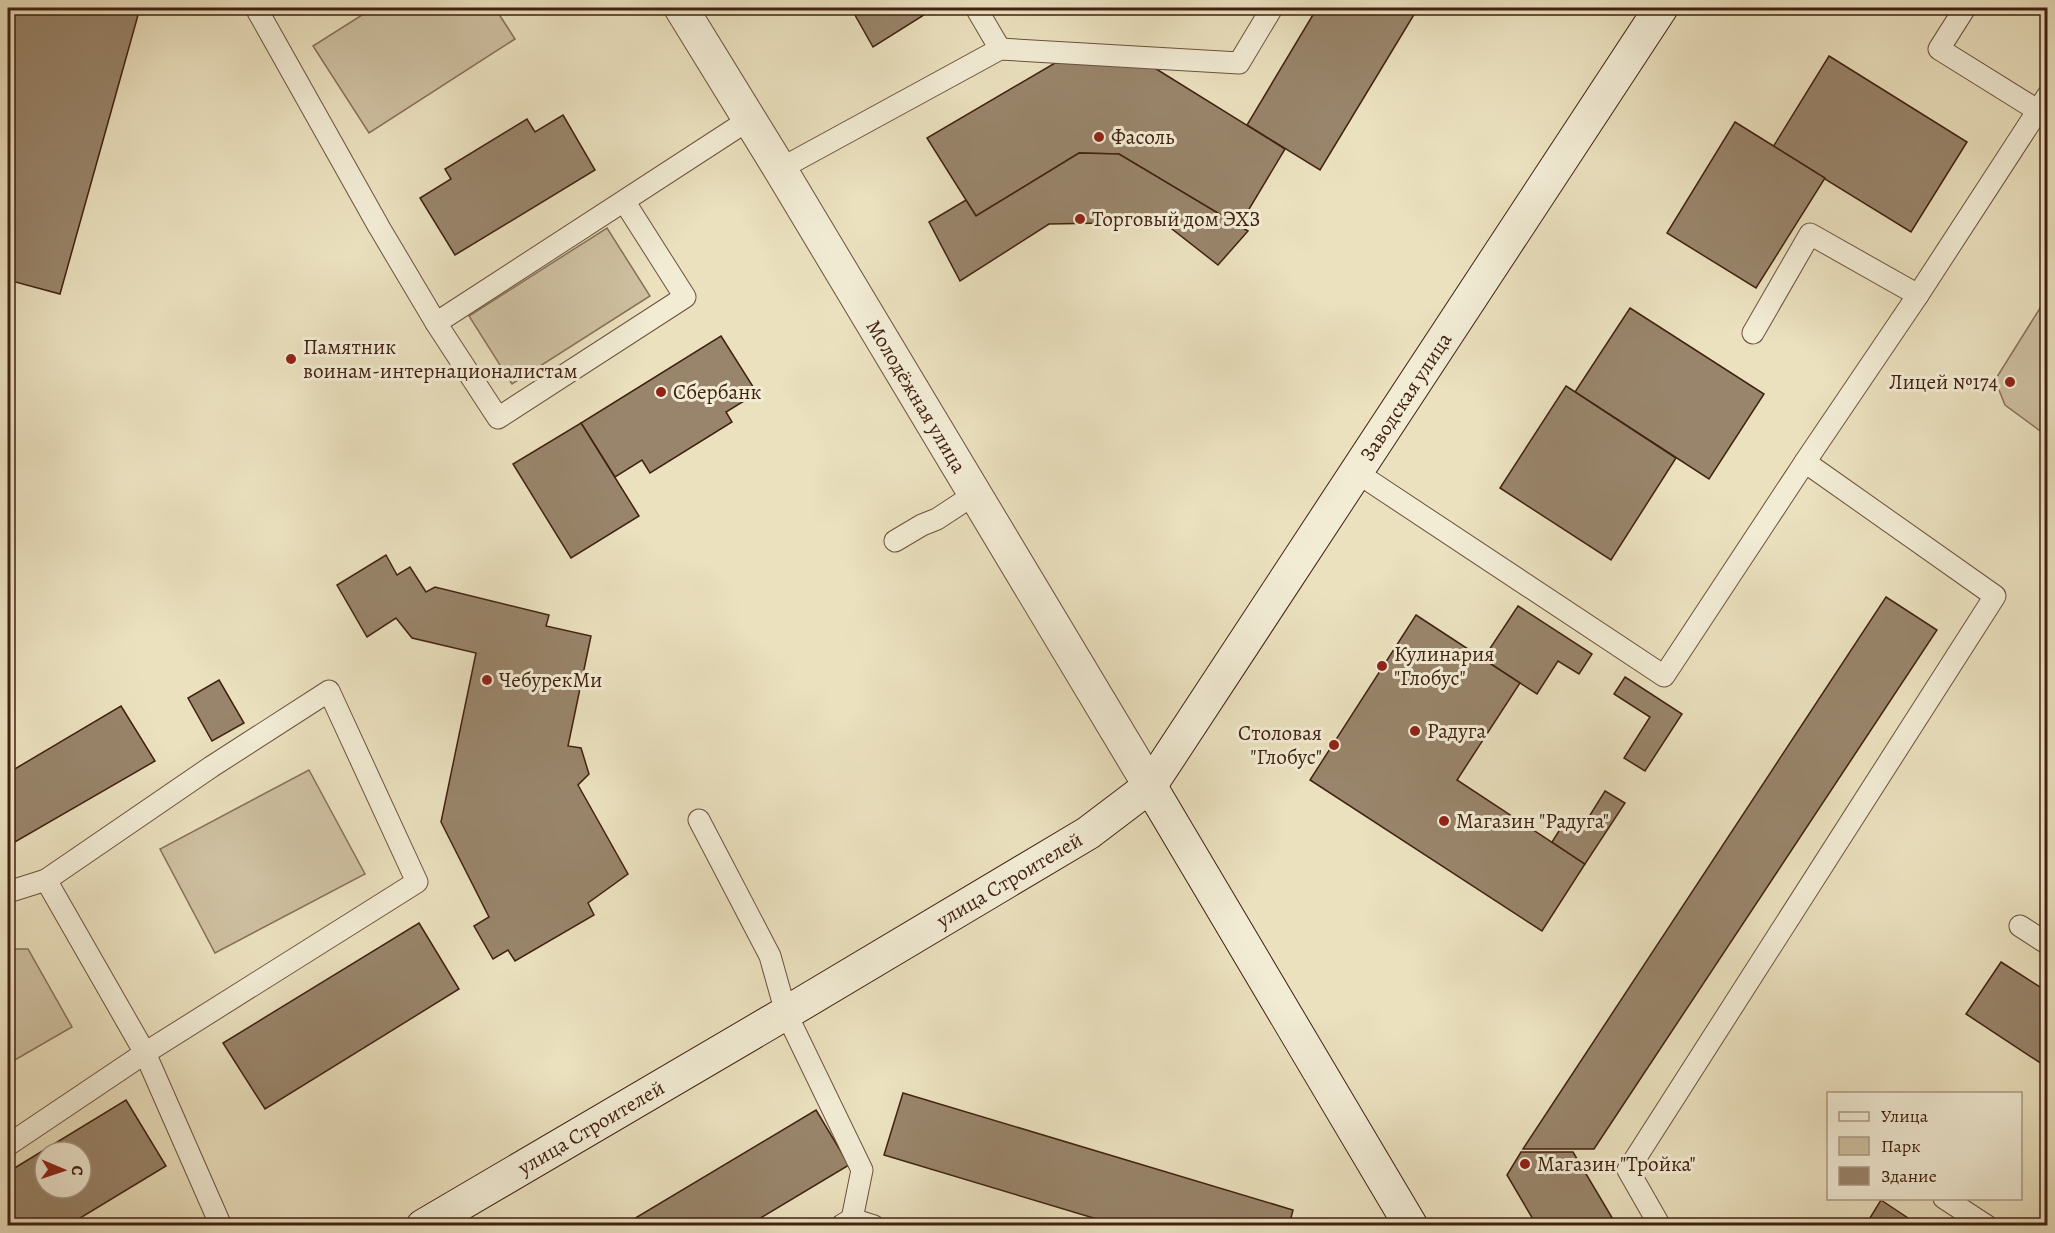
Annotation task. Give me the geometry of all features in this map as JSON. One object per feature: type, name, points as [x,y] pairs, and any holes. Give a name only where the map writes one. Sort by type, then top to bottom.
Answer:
[{"type":"street","name":"Молодёжная улица","points":[[681,8],[1150,786]]},
{"type":"street","name":"Заводская улица","points":[[1150,786],[1661,8]]},
{"type":"street","name":"улица Строителей","points":[[423,1226],[1088,833],[1150,786]]},
{"type":"street","points":[[1150,786],[1402,1221]]},
{"type":"lane","points":[[256,8],[379,227],[436,323],[498,418],[686,297],[624,201]]},
{"type":"lane","points":[[976,8],[1000,49]]},
{"type":"lane","points":[[780,169],[1000,49],[1239,63],[1272,8]]},
{"type":"lane","points":[[1356,472],[1664,676],[1918,295],[2042,102],[1939,49],[1965,8]]},
{"type":"lane","points":[[436,323],[750,119]]},
{"type":"lane","points":[[1753,333],[1810,234],[1918,295]]},
{"type":"lane","points":[[1660,1226],[1628,1170],[1995,596],[1805,462]]},
{"type":"lane","points":[[895,541],[937,519],[975,494]]},
{"type":"lane","points":[[8,892],[46,880],[211,767],[329,691],[417,882],[145,1053],[8,1145]]},
{"type":"lane","points":[[699,820],[770,956],[786,1013],[862,1170],[846,1222],[874,1226]]},
{"type":"lane","points":[[46,880],[145,1053],[221,1226]]},
{"type":"lane","points":[[2020,926],[2048,944]]},
{"type":"lane","points":[[1947,1200],[1987,1226]]},
{"type":"green space","points":[[373,8],[495,8],[515,39],[369,133],[313,46]]},
{"type":"green space","points":[[607,228],[650,296],[512,384],[469,316]]},
{"type":"green space","points":[[2047,297],[2048,436],[2005,405],[1995,380]]},
{"type":"green space","points":[[309,770],[365,874],[215,953],[160,849]]},
{"type":"green space","points":[[8,949],[28,949],[72,1027],[8,1064]]},
{"type":"building","points":[[8,8],[140,8],[60,294],[8,280]]},
{"type":"building","points":[[851,8],[935,8],[873,47]]},
{"type":"building","points":[[1317,8],[1418,8],[1320,170],[1247,125]]},
{"type":"building","points":[[1829,56],[1967,142],[1911,232],[1773,147]]},
{"type":"building","points":[[1145,62],[1285,149],[1239,226],[1119,154],[1079,153],[976,216],[927,138],[1055,63]]},
{"type":"building","points":[[563,115],[595,170],[455,255],[420,198],[451,179],[445,169],[527,119],[535,132]]},
{"type":"building","points":[[1735,122],[1825,178],[1756,288],[1667,233]]},
{"type":"building","name":"Торговый дом ЭХЗ","points":[[1079,153],[1119,154],[1248,231],[1218,265],[1163,222],[1049,224],[960,281],[929,222],[966,200],[976,216]]},
{"type":"building","points":[[1630,308],[1764,394],[1709,479],[1575,392]]},
{"type":"building","points":[[721,336],[757,393],[726,412],[732,422],[650,473],[642,460],[615,477],[581,423]]},
{"type":"building","points":[[1566,386],[1676,458],[1611,560],[1500,488]]},
{"type":"building","points":[[581,423],[639,516],[571,558],[513,464]]},
{"type":"building","points":[[386,555],[397,575],[410,567],[426,592],[435,587],[549,615],[546,626],[591,636],[568,746],[581,748],[589,774],[578,785],[628,874],[588,903],[594,915],[515,961],[508,950],[493,959],[474,926],[489,917],[441,822],[476,653],[412,638],[396,618],[367,637],[337,585]]},
{"type":"building","points":[[1886,597],[1937,630],[1594,1149],[1523,1149]]},
{"type":"building","points":[[1518,606],[1592,654],[1579,674],[1558,661],[1537,694],[1483,659]]},
{"type":"building","name":"Радуга","points":[[1416,615],[1520,683],[1457,780],[1585,864],[1542,931],[1310,780]]},
{"type":"building","points":[[1625,677],[1682,714],[1645,771],[1624,758],[1650,717],[1614,694]]},
{"type":"building","points":[[219,680],[244,723],[212,741],[188,698]]},
{"type":"building","points":[[121,706],[155,761],[8,846],[8,773]]},
{"type":"building","points":[[1605,791],[1625,803],[1585,864],[1552,842],[1567,818],[1582,828]]},
{"type":"building","points":[[419,923],[459,989],[265,1109],[223,1043]]},
{"type":"building","points":[[2001,962],[2048,992],[2048,1068],[1966,1014]]},
{"type":"building","points":[[903,1093],[1293,1210],[1289,1226],[1120,1226],[884,1155]]},
{"type":"building","points":[[126,1100],[166,1166],[67,1226],[8,1226],[8,1172],[33,1157],[33,1200],[93,1200],[93,1140],[60,1140]]},
{"type":"building","points":[[816,1110],[849,1165],[747,1226],[622,1226]]},
{"type":"building","points":[[1521,1152],[1573,1152],[1617,1226],[1537,1226],[1507,1175]]},
{"type":"building","points":[[1881,1200],[1920,1226],[1865,1226]]},
{"type":"place","name":"Фасоль","points":[[1099,137]]},
{"type":"place","name":"Торговый дом ЭХЗ","points":[[1080,219]]},
{"type":"place","name":"Памятник воинам-интернационалистам","points":[[291,359]]},
{"type":"place","name":"Лицей №174","points":[[2010,382]]},
{"type":"place","name":"Сбербанк","points":[[661,392]]},
{"type":"place","name":"Кулинария \"Глобус\"","points":[[1382,666]]},
{"type":"place","name":"ЧебурекМи","points":[[487,680]]},
{"type":"place","name":"Радуга","points":[[1415,731]]},
{"type":"place","name":"Столовая \"Глобус\"","points":[[1334,745]]},
{"type":"place","name":"Магазин \"Радуга\"","points":[[1444,821]]},
{"type":"place","name":"Магазин \"Тройка\"","points":[[1525,1164]]}]
